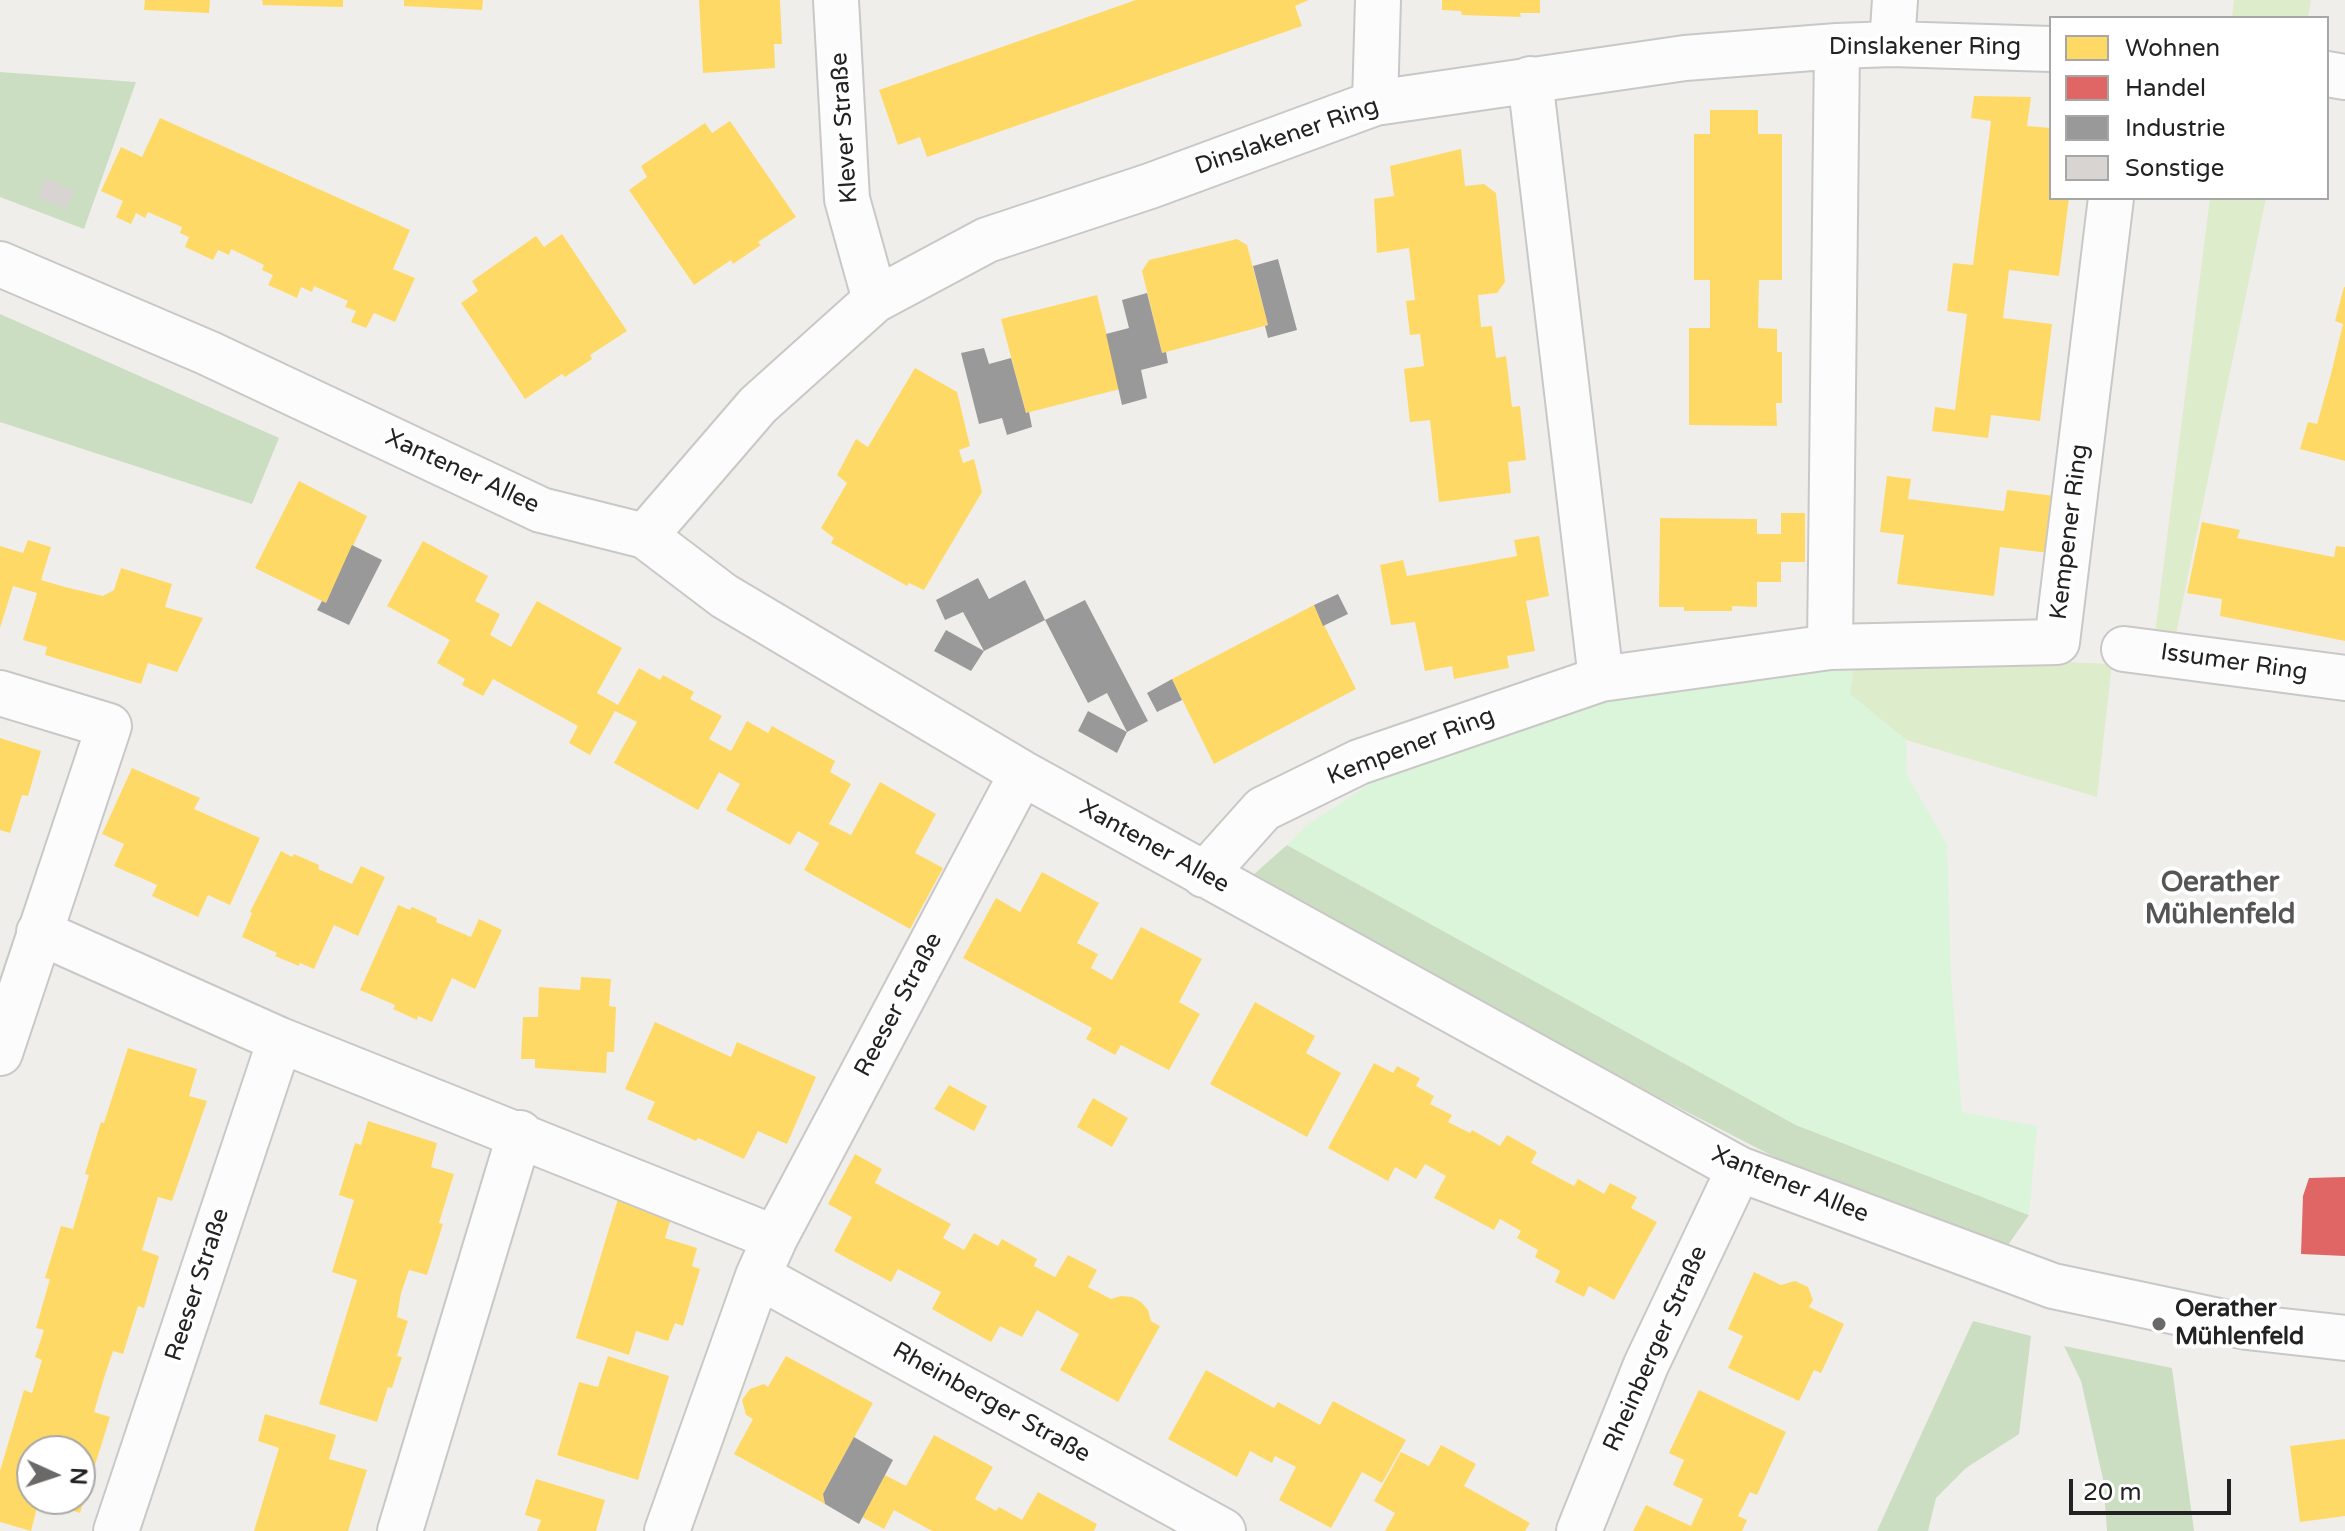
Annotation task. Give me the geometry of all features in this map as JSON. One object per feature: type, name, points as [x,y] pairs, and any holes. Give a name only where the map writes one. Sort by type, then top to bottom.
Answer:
[{"type":"street","name":"Klever Straße","points":[[836,0],[847,199],[875,300]]},
{"type":"street","points":[[1375,103],[1378,0]]},
{"type":"street","points":[[1892,44],[1895,0]]},
{"type":"street","name":"Dinslakener Ring","points":[[645,536],[758,405],[875,300],[987,240],[1150,186],[1375,103],[1685,58],[1892,44],[2049,49]]},
{"type":"street","points":[[1830,647],[1837,46]]},
{"type":"street","points":[[1530,79],[1601,679]]},
{"type":"street","name":"Kempener Ring","points":[[1204,875],[1263,809],[1291,795],[1359,762],[1601,679],[1830,647],[2057,642],[2111,200]]},
{"type":"street","name":"Xantener Allee","points":[[0,264],[208,353],[541,510],[645,536],[724,596],[1022,773],[1739,1169],[2053,1286],[2247,1327],[2345,1338]]},
{"type":"street","name":"Issumer Ring","points":[[2124,649],[2345,678]]},
{"type":"street","points":[[0,693],[109,726],[0,1053]]},
{"type":"street","name":"Reeser Straße","points":[[667,1531],[767,1257],[1022,773]]},
{"type":"street","points":[[39,932],[280,1040],[520,1133],[767,1257]]},
{"type":"street","name":"Reeser Straße","points":[[116,1531],[280,1040]]},
{"type":"street","points":[[400,1531],[520,1133]]},
{"type":"street","name":"Rheinberger Straße","points":[[1579,1531],[1646,1365],[1739,1169]]},
{"type":"street","name":"Rheinberger Straße","points":[[767,1257],[1223,1531]]},
{"type":"green space","points":[[2234,0],[2311,0],[2308,16],[2232,16]]},
{"type":"green space","points":[[0,72],[136,82],[84,229],[0,197]]},
{"type":"green space","points":[[2210,200],[2266,200],[2176,634],[2155,633]]},
{"type":"green space","points":[[0,314],[279,438],[252,504],[0,422]]},
{"type":"green space","points":[[1951,657],[2112,664],[2097,797],[1906,740],[1850,694],[1854,659]]},
{"type":"green space","points":[[1854,659],[1850,694],[1906,740],[1907,775],[1947,844],[1951,976],[1962,1112],[2037,1126],[2029,1215],[1796,1125],[1287,845],[1310,823],[1405,761],[1559,707]]},
{"type":"green space","points":[[1287,845],[1796,1125],[2029,1215],[2008,1245],[1796,1168],[1625,1080],[1253,875]]},
{"type":"green space","points":[[1973,1321],[2031,1336],[2019,1434],[1966,1468],[1936,1498],[1928,1531],[1877,1531]]},
{"type":"green space","points":[[2064,1346],[2172,1368],[2194,1531],[2107,1531],[2103,1479],[2081,1381]]},
{"type":"building: Wohnen","points":[[145,0],[210,0],[209,13],[144,10]]},
{"type":"building: Wohnen","points":[[262,0],[343,0],[343,7],[263,5]]},
{"type":"building: Wohnen","points":[[404,0],[483,0],[482,10],[404,6]]},
{"type":"building: Wohnen","points":[[699,0],[780,0],[782,44],[774,44],[775,68],[703,73]]},
{"type":"building: Wohnen","points":[[1136,0],[1309,0],[1295,6],[1302,26],[927,157],[920,137],[898,145],[879,90]]},
{"type":"building: Wohnen","points":[[1442,0],[1540,0],[1540,13],[1520,13],[1521,17],[1462,15],[1461,11],[1442,10]]},
{"type":"building: Wohnen","points":[[1974,96],[2031,97],[2027,126],[2049,128],[2049,200],[2069,200],[2059,276],[2009,270],[2003,318],[2052,324],[2040,421],[1991,415],[1988,438],[1932,431],[1935,407],[1955,410],[1967,314],[1947,311],[1953,263],[1973,265],[1991,121],[1971,118]]},
{"type":"building: Wohnen","points":[[1710,110],[1758,110],[1758,134],[1782,134],[1782,280],[1759,280],[1758,328],[1777,329],[1777,352],[1782,352],[1782,403],[1776,403],[1777,426],[1689,425],[1689,328],[1710,328],[1710,280],[1694,280],[1694,134],[1710,134]]},
{"type":"building: Wohnen","points":[[160,118],[410,230],[393,269],[415,278],[395,322],[374,313],[366,328],[351,322],[356,311],[345,307],[348,301],[314,286],[312,292],[301,287],[297,298],[268,285],[273,275],[262,270],[264,265],[231,249],[229,255],[218,250],[213,260],[185,247],[189,237],[180,233],[182,227],[148,212],[145,218],[136,213],[131,224],[116,217],[123,201],[101,191],[121,147],[142,157]]},
{"type":"building: Wohnen","points":[[730,121],[796,217],[758,242],[761,245],[733,264],[731,260],[694,285],[629,190],[647,177],[641,166],[705,123],[712,133]]},
{"type":"building: Wohnen","points":[[1461,149],[1465,186],[1484,184],[1496,193],[1505,282],[1497,293],[1478,295],[1481,327],[1492,326],[1496,358],[1506,356],[1512,407],[1520,406],[1526,460],[1508,462],[1511,493],[1439,502],[1430,420],[1410,422],[1404,369],[1424,366],[1420,334],[1410,335],[1406,301],[1415,300],[1409,248],[1377,253],[1374,199],[1394,196],[1390,166]]},
{"type":"building: Wohnen","points":[[562,234],[627,331],[590,355],[592,359],[565,377],[562,374],[525,399],[461,303],[478,291],[472,281],[536,236],[544,247]]},
{"type":"building: Wohnen","points":[[1237,239],[1247,245],[1268,325],[1162,353],[1142,271],[1149,260]]},
{"type":"building: Wohnen","points":[[2344,287],[2345,461],[2300,449],[2308,422],[2317,424],[2331,374],[2343,324],[2335,321]]},
{"type":"building: Wohnen","points":[[1097,295],[1120,389],[1026,413],[1001,319]]},
{"type":"building: Wohnen","points":[[915,368],[957,392],[970,446],[959,450],[963,463],[974,459],[982,492],[924,590],[909,583],[907,586],[831,543],[834,538],[821,528],[847,483],[837,475],[856,439],[868,447]]},
{"type":"building: Wohnen","points":[[1887,476],[1911,479],[1908,499],[2004,511],[2007,490],[2055,496],[2049,553],[2000,547],[1994,596],[1897,584],[1904,535],[1880,532]]},
{"type":"building: Wohnen","points":[[299,481],[367,516],[326,603],[255,568]]},
{"type":"building: Wohnen","points":[[1781,513],[1805,513],[1805,562],[1781,562],[1781,582],[1757,582],[1757,607],[1732,606],[1732,611],[1684,611],[1684,607],[1659,607],[1660,518],[1757,519],[1757,534],[1781,534]]},
{"type":"building: Wohnen","points":[[2202,522],[2240,530],[2237,538],[2334,557],[2336,546],[2345,547],[2345,641],[2220,616],[2222,599],[2187,593]]},
{"type":"building: Wohnen","points":[[1539,536],[1549,596],[1526,601],[1535,651],[1507,656],[1509,668],[1454,679],[1452,666],[1425,671],[1415,622],[1391,625],[1380,565],[1403,560],[1407,576],[1463,566],[1517,556],[1514,540]]},
{"type":"building: Wohnen","points":[[28,540],[51,547],[41,580],[103,596],[114,590],[121,568],[172,584],[165,607],[203,618],[177,672],[148,663],[141,684],[45,655],[47,647],[23,640],[37,593],[13,586],[0,628],[0,546],[23,553]]},
{"type":"building: Wohnen","points":[[423,541],[488,576],[475,601],[500,614],[490,635],[511,647],[537,601],[622,648],[597,693],[618,705],[639,668],[660,680],[663,675],[694,692],[690,699],[722,716],[709,739],[731,751],[747,721],[768,733],[772,726],[835,761],[830,772],[851,784],[829,824],[851,835],[880,782],[936,814],[915,853],[943,868],[910,929],[804,870],[819,843],[798,831],[790,845],[726,810],[740,784],[719,772],[698,810],[614,763],[637,722],[615,711],[590,755],[569,743],[578,726],[493,679],[483,696],[462,685],[465,679],[437,663],[450,640],[387,606]]},
{"type":"building: Wohnen","points":[[1314,605],[1356,689],[1214,764],[1172,679]]},
{"type":"building: Wohnen","points":[[0,738],[41,751],[28,796],[22,795],[10,833],[0,830]]},
{"type":"building: Wohnen","points":[[132,768],[200,798],[194,809],[260,838],[230,905],[208,895],[198,917],[152,896],[157,885],[114,866],[124,844],[102,834]]},
{"type":"building: Wohnen","points":[[281,851],[319,865],[318,869],[352,884],[361,866],[385,877],[358,936],[334,925],[314,969],[275,956],[277,953],[242,937],[250,912]]},
{"type":"building: Wohnen","points":[[1042,872],[1099,903],[1077,943],[1098,954],[1091,968],[1112,980],[1141,927],[1202,959],[1179,1002],[1200,1014],[1169,1070],[1121,1045],[1115,1055],[1086,1039],[1092,1028],[963,958],[996,898],[1020,912]]},
{"type":"building: Wohnen","points":[[398,905],[410,910],[412,907],[437,918],[436,922],[471,937],[479,919],[502,930],[475,989],[452,978],[432,1022],[418,1016],[417,1020],[393,1009],[395,1005],[360,990]]},
{"type":"building: Wohnen","points":[[581,977],[611,979],[609,1006],[616,1007],[614,1052],[607,1052],[606,1073],[535,1068],[535,1059],[521,1059],[523,1017],[538,1017],[539,987],[580,990]]},
{"type":"building: Wohnen","points":[[1255,1002],[1315,1036],[1306,1053],[1341,1073],[1307,1137],[1210,1084]]},
{"type":"building: Wohnen","points":[[655,1022],[731,1057],[737,1042],[816,1077],[787,1144],[758,1131],[744,1159],[647,1119],[655,1102],[625,1089]]},
{"type":"building: Wohnen","points":[[128,1048],[197,1069],[189,1096],[207,1101],[172,1201],[158,1197],[142,1250],[159,1256],[144,1308],[138,1306],[123,1354],[113,1351],[104,1378],[94,1412],[110,1417],[96,1462],[96,1435],[16,1435],[16,1515],[35,1515],[31,1531],[0,1522],[0,1471],[24,1390],[32,1393],[42,1360],[35,1357],[44,1330],[36,1328],[50,1279],[45,1278],[61,1226],[73,1229],[101,1122],[104,1123]]},
{"type":"building: Wohnen","points":[[1374,1063],[1393,1073],[1397,1066],[1420,1078],[1416,1086],[1434,1096],[1430,1104],[1452,1115],[1448,1122],[1470,1133],[1472,1130],[1500,1146],[1507,1135],[1537,1152],[1531,1163],[1574,1186],[1578,1179],[1604,1194],[1610,1183],[1637,1197],[1631,1208],[1657,1222],[1614,1300],[1589,1286],[1584,1297],[1555,1282],[1560,1271],[1535,1257],[1538,1250],[1517,1238],[1521,1231],[1500,1219],[1494,1230],[1434,1198],[1446,1176],[1425,1164],[1416,1179],[1395,1167],[1388,1181],[1328,1148]]},
{"type":"building: Wohnen","points":[[949,1085],[987,1106],[974,1131],[934,1109]]},
{"type":"building: Wohnen","points":[[1093,1098],[1128,1118],[1112,1147],[1077,1127]]},
{"type":"building: Wohnen","points":[[368,1121],[437,1143],[431,1167],[454,1174],[427,1275],[409,1270],[401,1293],[397,1317],[408,1321],[397,1356],[402,1357],[377,1422],[319,1404],[357,1280],[332,1272],[354,1200],[339,1195],[355,1143],[361,1145]]},
{"type":"building: Wohnen","points":[[855,1154],[882,1169],[875,1183],[951,1224],[943,1238],[964,1250],[974,1233],[998,1246],[1002,1239],[1037,1259],[1034,1266],[1055,1277],[1068,1255],[1097,1270],[1088,1287],[1111,1299],[1132,1297],[1141,1302],[1148,1310],[1151,1321],[1160,1326],[1118,1402],[1060,1370],[1079,1334],[1037,1310],[1022,1337],[1000,1326],[991,1342],[932,1309],[941,1292],[898,1269],[891,1282],[834,1251],[852,1217],[828,1204]]},
{"type":"building: Wohnen","points":[[618,1199],[672,1215],[665,1238],[697,1248],[692,1266],[700,1269],[683,1326],[675,1323],[668,1341],[636,1331],[629,1355],[576,1338]]},
{"type":"building: Wohnen","points":[[1754,1272],[1781,1285],[1795,1281],[1808,1287],[1813,1300],[1809,1307],[1844,1324],[1821,1373],[1814,1370],[1799,1401],[1728,1368],[1743,1336],[1728,1329]]},
{"type":"building: Wohnen","points":[[608,1356],[669,1376],[638,1480],[557,1455],[579,1382],[598,1387]]},
{"type":"building: Wohnen","points":[[786,1356],[873,1403],[823,1494],[825,1504],[734,1454],[753,1419],[746,1415],[742,1400],[750,1389],[764,1384],[768,1387]]},
{"type":"building: Wohnen","points":[[1206,1370],[1274,1408],[1278,1402],[1320,1425],[1333,1401],[1406,1440],[1382,1483],[1362,1472],[1331,1528],[1279,1500],[1296,1467],[1275,1456],[1272,1463],[1250,1451],[1237,1477],[1168,1439]]},
{"type":"building: Wohnen","points":[[1699,1390],[1786,1432],[1757,1495],[1750,1492],[1738,1516],[1747,1520],[1742,1531],[1633,1531],[1646,1505],[1691,1526],[1703,1499],[1673,1485],[1684,1460],[1669,1453]]},
{"type":"building: Wohnen","points":[[265,1414],[336,1435],[329,1459],[367,1470],[348,1531],[254,1531],[279,1448],[258,1441]]},
{"type":"building: Wohnen","points":[[934,1435],[993,1467],[975,1499],[996,1511],[999,1507],[1022,1520],[1038,1492],[1097,1524],[1094,1531],[932,1531],[894,1510],[884,1529],[862,1517],[885,1475],[906,1486]]},
{"type":"building: Wohnen","points":[[2345,1439],[2345,1516],[2300,1522],[2290,1446]]},
{"type":"building: Wohnen","points":[[1441,1445],[1476,1464],[1464,1486],[1530,1523],[1525,1531],[1385,1531],[1395,1513],[1374,1501],[1401,1452],[1429,1466]]},
{"type":"building: Wohnen","points":[[536,1479],[605,1500],[596,1531],[537,1531],[541,1520],[525,1515]]},
{"type":"building: Handel","points":[[2345,1177],[2345,1256],[2301,1254],[2303,1196],[2309,1178]]},
{"type":"building: Industrie","points":[[1278,259],[1297,330],[1268,338],[1265,326],[1268,325],[1253,266]]},
{"type":"building: Industrie","points":[[1147,293],[1162,353],[1166,352],[1168,363],[1141,370],[1147,398],[1122,405],[1106,334],[1129,328],[1122,300]]},
{"type":"building: Industrie","points":[[984,348],[989,364],[1011,358],[1032,427],[1007,435],[1002,418],[979,424],[961,353]]},
{"type":"building: Industrie","points":[[352,545],[382,560],[349,625],[317,610],[322,601],[326,603]]},
{"type":"building: Industrie","points":[[978,578],[989,599],[1025,580],[1045,620],[984,651],[963,612],[945,620],[936,600]]},
{"type":"building: Industrie","points":[[1338,594],[1348,614],[1323,626],[1314,605]]},
{"type":"building: Industrie","points":[[1085,600],[1148,721],[1127,732],[1107,693],[1088,703],[1045,620]]},
{"type":"building: Industrie","points":[[946,630],[984,651],[971,671],[934,651]]},
{"type":"building: Industrie","points":[[1172,679],[1182,700],[1157,712],[1147,693]]},
{"type":"building: Industrie","points":[[1088,711],[1127,732],[1117,753],[1078,731]]},
{"type":"building: Industrie","points":[[854,1437],[893,1460],[859,1524],[825,1504],[823,1494]]},
{"type":"building: Sonstige","points":[[46,178],[74,191],[66,209],[37,197]]},
{"type":"place","name":"Oerather Mühlenfeld","points":[[2159,1324]]},
{"type":"district","name":"Oerather Mühlenfeld","points":[[2220,900]]}]
